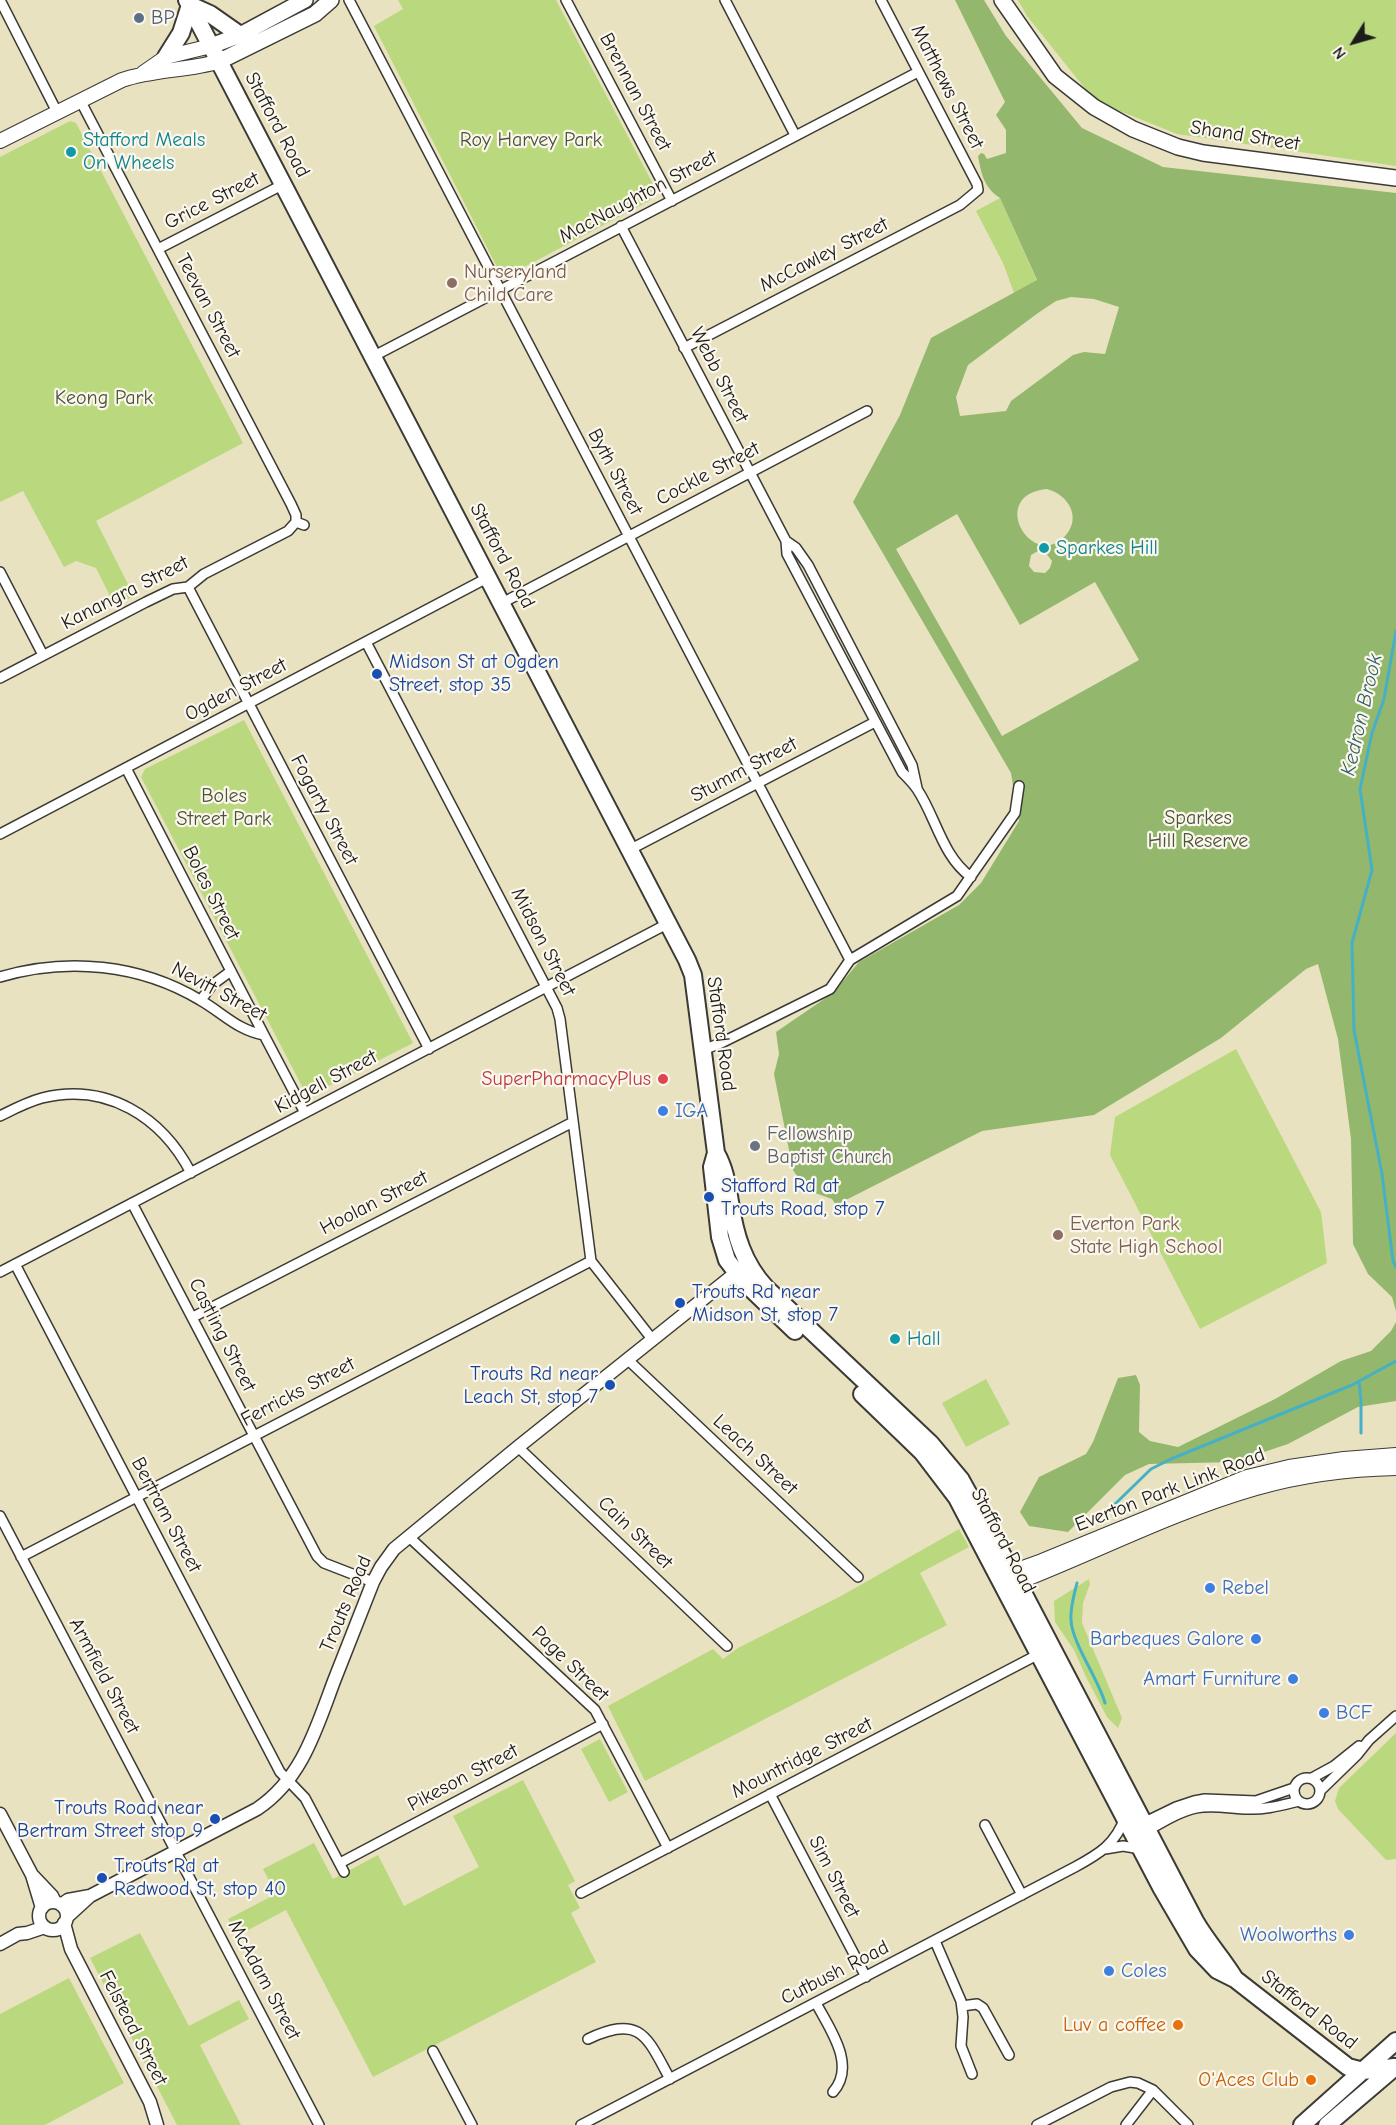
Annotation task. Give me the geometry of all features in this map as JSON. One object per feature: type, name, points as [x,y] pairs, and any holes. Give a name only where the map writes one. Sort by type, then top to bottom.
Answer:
[{"type":"highway","points":[[165,57],[181,33],[188,3],[210,14],[240,35]]},
{"type":"highway","name":"Stafford Road","points":[[188,3],[687,960],[693,975],[716,1153],[711,1167],[720,1237],[727,1260],[741,1268],[922,1452],[957,1498],[1008,1579],[1184,1928],[1197,1949],[1217,1970],[1235,1979],[1348,2067],[1363,2071],[1395,2066]]},
{"type":"highway","name":"Stafford Road","points":[[1008,1579],[1039,1654],[1137,1831]]},
{"type":"highway","points":[[1302,2125],[1396,2041]]},
{"type":"highway","points":[[1327,2125],[1395,2066]]},
{"type":"main road","points":[[143,73],[165,57],[211,46],[240,35],[305,0]]},
{"type":"main road","points":[[0,141],[122,80],[143,73],[165,72],[220,61],[315,14],[331,0]]},
{"type":"main road","name":"Shand Street","points":[[1002,0],[1055,76],[1094,107],[1133,129],[1178,147],[1203,153],[1396,178]]},
{"type":"main road","name":"Everton Park Link Road","points":[[1008,1579],[1042,1561],[1247,1477],[1300,1465],[1396,1455]]},
{"type":"main road","name":"Everton Park Link Road","points":[[1008,1579],[1247,1491],[1286,1481],[1339,1472],[1396,1468]]},
{"type":"street","points":[[0,0],[57,112]]},
{"type":"street","name":"Byth Street","points":[[349,0],[850,960]]},
{"type":"street","name":"Brennan Street","points":[[566,0],[672,201]]},
{"type":"street","points":[[725,0],[795,135]]},
{"type":"street","name":"Matthews Street","points":[[881,0],[977,183],[978,190]]},
{"type":"street","name":"MacNaughton Street","points":[[374,356],[918,72]]},
{"type":"street","name":"Teevan Street","points":[[80,100],[300,524]]},
{"type":"street","name":"Grice Street","points":[[158,249],[284,184]]},
{"type":"street","name":"McCawley Street","points":[[684,348],[960,205],[978,190]]},
{"type":"street","name":"Webb Street","points":[[621,226],[786,541],[787,554],[875,722],[902,772],[917,789],[951,855],[963,871],[971,877]]},
{"type":"street","name":"Cockle Street","points":[[502,603],[867,411]]},
{"type":"street","name":"Kanangra Street","points":[[0,678],[169,591],[188,587],[204,574],[300,524]]},
{"type":"street","name":"Webb Street","points":[[786,541],[796,548],[808,565],[912,765],[917,789]]},
{"type":"street","points":[[0,572],[43,655]]},
{"type":"street","name":"Ogden Street","points":[[2,829],[126,768],[489,577]]},
{"type":"street","name":"Fogarty Street","points":[[188,587],[429,1049]]},
{"type":"street","name":"Midson Street","points":[[366,642],[557,1008],[591,1261]]},
{"type":"street","name":"Stumm Street","points":[[631,849],[875,722]]},
{"type":"street","name":"Boles Street","points":[[126,768],[264,1035]]},
{"type":"street","points":[[703,1050],[830,989],[850,960],[957,896],[1015,813],[1019,786]]},
{"type":"street","name":"Kidgell Street","points":[[0,1272],[669,923]]},
{"type":"street","name":"Nevitt Street","points":[[0,977],[26,970],[58,966],[112,968],[160,980],[201,1000],[246,1031],[264,1035],[304,1113]]},
{"type":"street","name":"Boles Street","points":[[201,1000],[212,985],[231,971]]},
{"type":"street","points":[[0,1116],[32,1101],[52,1096],[76,1094],[110,1100],[131,1108],[160,1129],[177,1148],[191,1173]]},
{"type":"street","name":"Hoolan Street","points":[[193,1317],[573,1122]]},
{"type":"street","name":"Castling Street","points":[[132,1203],[319,1559],[373,1582]]},
{"type":"street","points":[[591,1261],[652,1339]]},
{"type":"street","name":"Ferricks Street","points":[[21,1557],[591,1261]]},
{"type":"street","name":"Bertram Street","points":[[15,1264],[280,1772],[305,1798],[342,1867]]},
{"type":"street","name":"Trouts Road","points":[[65,1920],[90,1896],[257,1809],[273,1797],[306,1755],[373,1582],[386,1558],[408,1536],[741,1268]]},
{"type":"street","name":"Leach Street","points":[[627,1359],[858,1577]]},
{"type":"street","name":"Cain Street","points":[[518,1447],[727,1646]]},
{"type":"street","name":"Armfield Street","points":[[0,1516],[176,1851]]},
{"type":"street","name":"Page Street","points":[[408,1536],[590,1705],[603,1724],[668,1848]]},
{"type":"street","name":"Mountridge Street","points":[[581,1893],[1039,1654]]},
{"type":"street","points":[[1137,1831],[1176,1807],[1194,1801],[1205,1799],[1248,1802],[1294,1788],[1299,1780],[1312,1779],[1334,1766],[1396,1716]]},
{"type":"street","name":"Pikeson Street","points":[[342,1867],[603,1724]]},
{"type":"street","points":[[1294,1788],[1295,1796],[1299,1801],[1307,1804],[1314,1802],[1320,1791],[1369,1740]]},
{"type":"street","points":[[1312,1779],[1318,1784],[1320,1791]]},
{"type":"street","name":"Sim Street","points":[[770,1794],[866,1977]]},
{"type":"street","points":[[1137,1831],[1195,1808],[1214,1806],[1250,1810],[1299,1801]]},
{"type":"street","points":[[0,1814],[32,1875],[42,1923],[48,1928]]},
{"type":"street","points":[[985,1825],[1022,1895]]},
{"type":"street","name":"Cutbush Road","points":[[1105,1849],[1123,1846],[1137,1831]]},
{"type":"street","name":"Cutbush Road","points":[[581,2125],[1083,1863],[1105,1849],[1118,1835],[1137,1831]]},
{"type":"street","name":"McAdam Street","points":[[176,1851],[319,2125]]},
{"type":"street","points":[[18,1934],[48,1928],[57,1929],[65,1920],[66,1912],[32,1875]]},
{"type":"street","name":"Trouts Road","points":[[58,1903],[90,1896]]},
{"type":"street","points":[[0,1944],[18,1934],[48,1903],[58,1903]]},
{"type":"street","name":"Felstead Street","points":[[65,1920],[70,1949],[150,2102],[157,2125]]},
{"type":"street","name":"Felstead Street","points":[[48,1928],[70,1949]]},
{"type":"street","points":[[934,1941],[962,2006],[961,2046],[972,2074]]},
{"type":"street","points":[[816,2003],[842,2057],[841,2080],[833,2092]]},
{"type":"street","points":[[962,2006],[977,2004],[983,2008],[1009,2055]]},
{"type":"street","points":[[588,2039],[617,2028],[640,2032],[648,2040],[670,2079]]},
{"type":"street","points":[[433,2051],[472,2125]]},
{"type":"street","points":[[1037,2125],[1120,2084],[1138,2083],[1153,2090],[1188,2125]]},
{"type":"street","points":[[1126,2125],[1153,2090]]},
{"type":"green space","name":"Roy Harvey Park","points":[[398,0],[556,0],[653,184],[655,191],[649,201],[513,273],[503,274],[497,267],[374,26],[403,9]]},
{"type":"green space","name":"Sparkes Hill Reserve","points":[[955,0],[984,0],[1006,36],[1082,128],[1163,167],[1396,193],[1396,1311],[1392,1297],[1368,1274],[1353,1244],[1351,1139],[1338,1039],[1318,964],[1306,969],[1221,1038],[1094,1115],[982,1131],[836,1205],[832,1199],[815,1193],[803,1185],[793,1170],[774,1074],[779,1054],[776,1032],[833,993],[859,962],[959,905],[981,883],[1019,821],[1011,773],[853,502],[900,415],[931,338],[1037,280],[1000,198],[990,190],[980,168],[978,156],[981,153],[987,159],[1006,153],[1006,130],[996,115],[1005,102]],"holes":[[[1071,297],[1094,299],[1119,307],[1105,354],[1084,352],[1073,355],[1011,401],[1006,411],[960,416],[956,397],[968,365],[1056,301]],[[1047,489],[1061,496],[1070,507],[1073,520],[1071,528],[1066,535],[1053,544],[1041,545],[1029,539],[1021,528],[1018,516],[1020,504],[1029,494]],[[957,514],[1020,625],[1095,582],[1139,660],[1002,736],[896,549]],[[1038,551],[1045,552],[1052,561],[1050,568],[1045,573],[1034,572],[1029,566],[1031,555]]]},
{"type":"green space","points":[[1018,0],[1396,0],[1396,166],[1177,134],[1095,101],[1027,16]]},
{"type":"green space","name":"Keong Park","points":[[70,121],[76,123],[243,443],[96,521],[134,596],[115,606],[96,568],[76,561],[64,567],[23,491],[0,502],[0,157]]},
{"type":"green space","points":[[1000,198],[1037,281],[1014,293],[1003,263],[976,211]]},
{"type":"green space","name":"Boles Street Park","points":[[244,720],[413,1043],[313,1094],[305,1092],[141,777],[145,769]]},
{"type":"green space","points":[[1236,1049],[1321,1212],[1327,1263],[1200,1329],[1110,1155],[1115,1117]]},
{"type":"green space","points":[[1396,1322],[1396,1401],[1358,1407],[1288,1444],[1234,1462],[1149,1464],[1125,1475],[1068,1532],[1029,1526],[1020,1512],[1039,1477],[1086,1454],[1118,1378],[1136,1375],[1140,1385],[1139,1432],[1150,1441],[1178,1447],[1275,1399],[1341,1361],[1371,1351],[1391,1331]]},
{"type":"green space","points":[[986,1379],[1010,1424],[966,1447],[942,1403]]},
{"type":"green space","points":[[959,1529],[969,1547],[920,1573],[947,1625],[645,1781],[608,1706],[713,1649],[723,1659],[738,1648],[841,1596]]},
{"type":"green space","points":[[1089,1579],[1090,1584],[1083,1603],[1082,1623],[1122,1718],[1118,1728],[1107,1717],[1074,1650],[1055,1622],[1054,1601]]},
{"type":"green space","points":[[1396,1733],[1396,1859],[1386,1860],[1338,1809],[1335,1801],[1339,1788]]},
{"type":"green space","points":[[600,1739],[628,1792],[609,1802],[581,1749]]},
{"type":"green space","points":[[523,1780],[575,1881],[568,1885],[580,1908],[571,1913],[596,1962],[373,2077],[286,1910],[237,1936],[228,1919],[276,1894],[263,1869],[314,1843],[333,1879],[378,1855],[404,1906],[479,1867],[453,1816]]},
{"type":"green space","points":[[140,1933],[189,2026],[239,2000],[249,2019],[200,2045],[241,2125],[177,2125],[90,1958]]},
{"type":"green space","points":[[69,1978],[124,2083],[45,2125],[0,2125],[0,2014]]},
{"type":"waterway","name":"Kedron Brook","points":[[1396,631],[1384,699],[1372,733],[1360,789],[1372,870],[1352,943],[1354,1030],[1382,1174],[1393,1261],[1396,1267]]},
{"type":"waterway","points":[[1114,1505],[1151,1469],[1352,1385],[1396,1361]]},
{"type":"waterway","points":[[1359,1381],[1361,1433]]},
{"type":"waterway","points":[[1077,1583],[1072,1601],[1072,1629],[1105,1703]]},
{"type":"place","name":"BP","points":[[139,18]]},
{"type":"place","name":"Stafford Meals On Wheels","points":[[71,152]]},
{"type":"place","name":"Nurseryland Child Care","points":[[452,283]]},
{"type":"place","name":"Sparkes Hill","points":[[1044,548]]},
{"type":"place","name":"Midson St at Ogden Street, stop 35","points":[[377,674]]},
{"type":"place","name":"SuperPharmacyPlus","points":[[663,1079]]},
{"type":"place","name":"IGA","points":[[663,1111]]},
{"type":"place","name":"Fellowship Baptist Church","points":[[755,1146]]},
{"type":"place","name":"Stafford Rd at Trouts Road, stop 7","points":[[709,1197]]},
{"type":"place","name":"Everton Park State High School","points":[[1058,1235]]},
{"type":"place","name":"Trouts Rd near Midson St, stop 7","points":[[680,1303]]},
{"type":"place","name":"Hall","points":[[895,1339]]},
{"type":"place","name":"Trouts Rd near Leach St, stop 7","points":[[610,1385]]},
{"type":"place","name":"Rebel","points":[[1210,1588]]},
{"type":"place","name":"Barbeques Galore","points":[[1256,1639]]},
{"type":"place","name":"Amart Furniture","points":[[1293,1679]]},
{"type":"place","name":"BCF","points":[[1324,1713]]},
{"type":"place","name":"Trouts Road near Bertram Street stop 9","points":[[215,1819]]},
{"type":"place","name":"Trouts Rd at Redwood St, stop 40","points":[[102,1878]]},
{"type":"place","name":"Woolworths","points":[[1349,1935]]},
{"type":"place","name":"Coles","points":[[1109,1971]]},
{"type":"place","name":"Luv a coffee","points":[[1178,2025]]},
{"type":"place","name":"O'Aces Club","points":[[1311,2080]]}]
